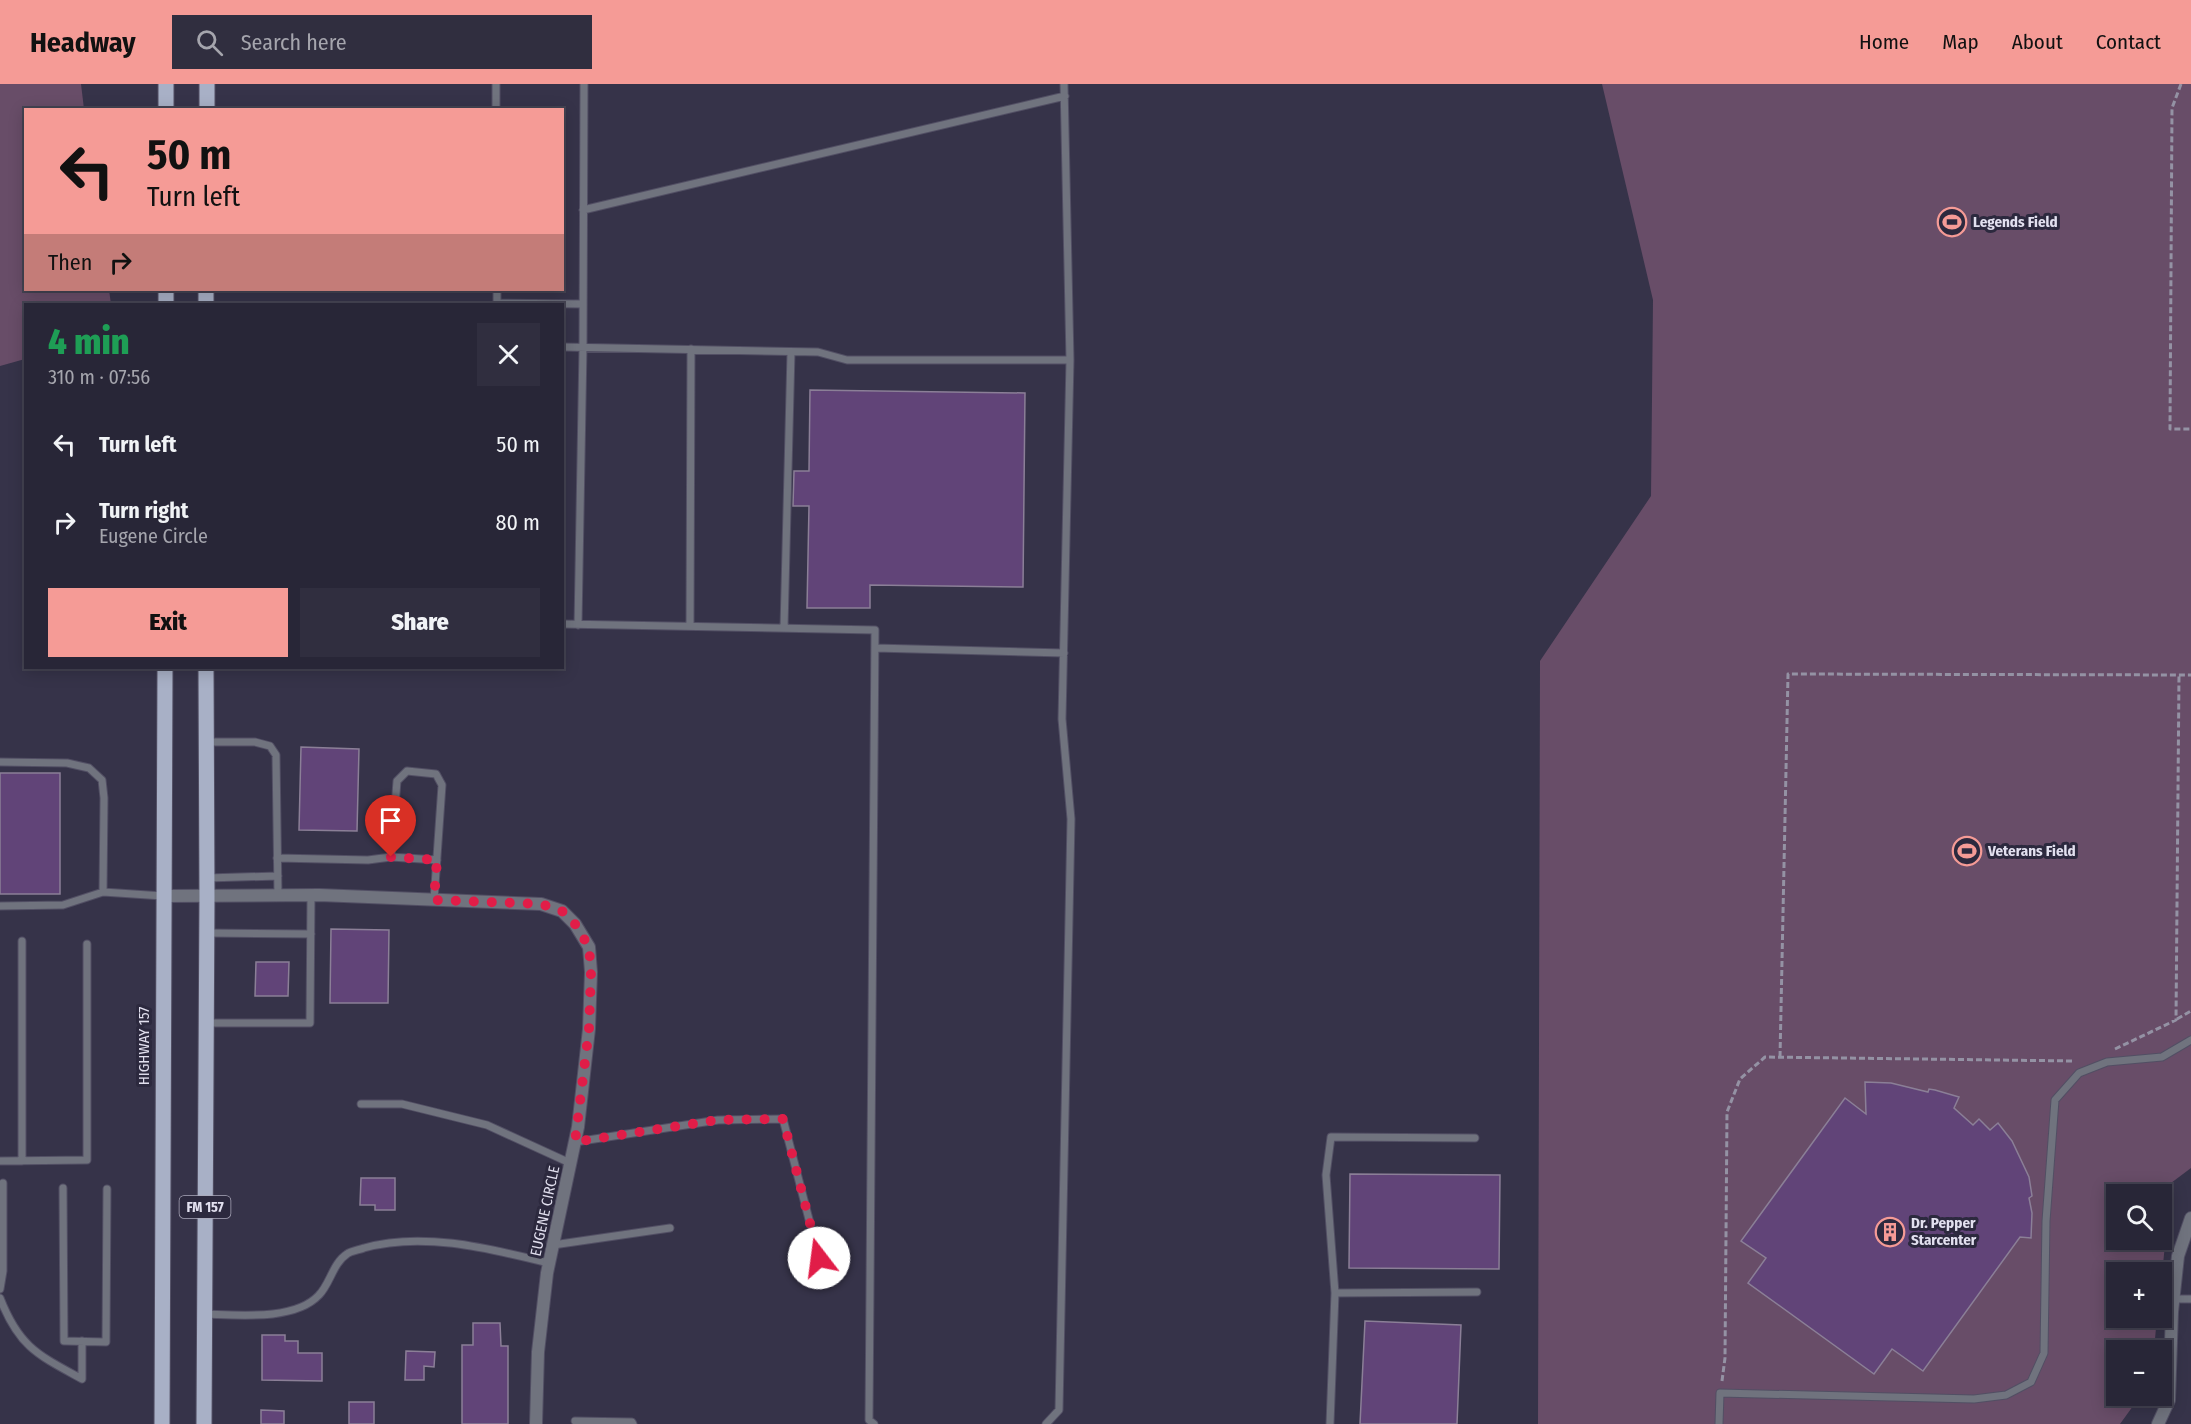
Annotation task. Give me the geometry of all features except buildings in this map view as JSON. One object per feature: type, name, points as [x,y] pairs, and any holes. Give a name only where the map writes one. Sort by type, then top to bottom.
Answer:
[{"type":"main road","points":[[166,84],[166,108]]},
{"type":"main road","points":[[207,84],[207,108]]},
{"type":"main road","name":"HIGHWAY 157","points":[[162,1424],[165,669]]},
{"type":"main road","name":"FM 157","points":[[204,1424],[206,669]]},
{"type":"street","name":"EUGENE CIRCLE","points":[[163,896],[311,895],[541,904],[562,911],[575,924],[589,947],[591,972],[589,1029],[575,1142],[549,1263],[538,1352],[536,1424]]},
{"type":"street","points":[[2158,1424],[2169,1400],[2178,1256],[2191,1218]]},
{"type":"lane","points":[[496,84],[496,108]]},
{"type":"lane","points":[[578,625],[583,347],[584,84]]},
{"type":"lane","points":[[1046,1424],[1059,1410],[1060,1398],[1071,819],[1062,719],[1070,360],[1064,84]]},
{"type":"lane","points":[[583,210],[1065,96]]},
{"type":"lane","points":[[564,304],[583,304]]},
{"type":"lane","points":[[564,347],[818,352],[847,360],[1070,360]]},
{"type":"lane","points":[[690,626],[691,350]]},
{"type":"lane","points":[[784,628],[791,352]]},
{"type":"lane","points":[[564,624],[875,630],[869,1420],[874,1424]]},
{"type":"lane","points":[[875,648],[1064,653]]},
{"type":"lane","points":[[206,742],[255,742],[270,746],[276,755],[278,895]]},
{"type":"lane","points":[[0,762],[67,763],[89,768],[102,780],[104,798],[103,892]]},
{"type":"lane","points":[[391,857],[397,781],[407,771],[436,774],[442,785],[434,900]]},
{"type":"lane","points":[[277,858],[368,860],[391,857],[437,860]]},
{"type":"lane","points":[[207,878],[278,876]]},
{"type":"lane","points":[[0,906],[63,905],[103,892],[163,896]]},
{"type":"lane","points":[[206,1023],[310,1023],[311,895]]},
{"type":"lane","points":[[207,933],[311,934]]},
{"type":"lane","points":[[22,941],[22,1161]]},
{"type":"lane","points":[[0,1161],[87,1160],[87,944]]},
{"type":"lane","points":[[1719,1424],[1720,1394],[1974,1399],[2006,1395],[2031,1382],[2044,1353],[2046,1221],[2055,1100],[2079,1073],[2107,1062],[2162,1057],[2191,1040]]},
{"type":"lane","points":[[361,1104],[402,1104],[487,1125],[570,1163]]},
{"type":"lane","points":[[575,1142],[718,1120],[783,1119],[819,1258]]},
{"type":"lane","points":[[1330,1424],[1335,1293],[1326,1175],[1331,1137],[1475,1138]]},
{"type":"lane","points":[[0,1289],[3,1271],[3,1183]]},
{"type":"lane","points":[[63,1188],[64,1341],[106,1342],[107,1189]]},
{"type":"lane","points":[[553,1245],[669,1228]]},
{"type":"lane","points":[[204,1314],[243,1315],[294,1311],[319,1296],[347,1253],[386,1242],[460,1244],[549,1263]]},
{"type":"lane","points":[[1335,1293],[1477,1292]]},
{"type":"lane","points":[[0,1298],[8,1320],[25,1344],[47,1361],[82,1379],[82,1341]]},
{"type":"lane","points":[[2174,1299],[2191,1299]]},
{"type":"lane","points":[[575,1421],[632,1422],[633,1424]]},
{"type":"path","points":[[2181,84],[2172,108],[2170,429],[2191,429]]},
{"type":"path","points":[[1780,1057],[1788,674],[2191,675]]},
{"type":"path","points":[[2176,1020],[2179,675]]},
{"type":"path","points":[[2114,1049],[2191,1011]]},
{"type":"path","points":[[1720,1394],[1725,1358],[1727,1112],[1740,1079],[1765,1057],[2107,1062]]},
{"type":"path","points":[[2072,1061],[2082,1058]]},
{"type":"shaded area","points":[[0,84],[81,84],[84,108],[24,108],[24,291],[109,291],[111,303],[24,303],[24,359],[0,366]]},
{"type":"shaded area","points":[[1602,84],[2191,84],[2191,1168],[2171,1184],[2106,1184],[2106,1250],[2164,1250],[2163,1262],[2106,1262],[2106,1328],[2156,1328],[2155,1340],[2106,1340],[2106,1406],[2133,1406],[2120,1424],[1538,1424],[1540,661],[1651,496],[1653,300]]},
{"type":"place","name":"Legends Field","points":[[1952,222]]},
{"type":"place","name":"Veterans Field","points":[[1967,851]]},
{"type":"place","name":"Dr. Pepper Starcenter","points":[[1890,1232]]},
{"type":"route","points":[[391,857],[437,860],[434,900],[541,904],[562,911],[575,924],[589,947],[591,972],[589,1029],[575,1142],[718,1120],[783,1119],[819,1258]]}]
